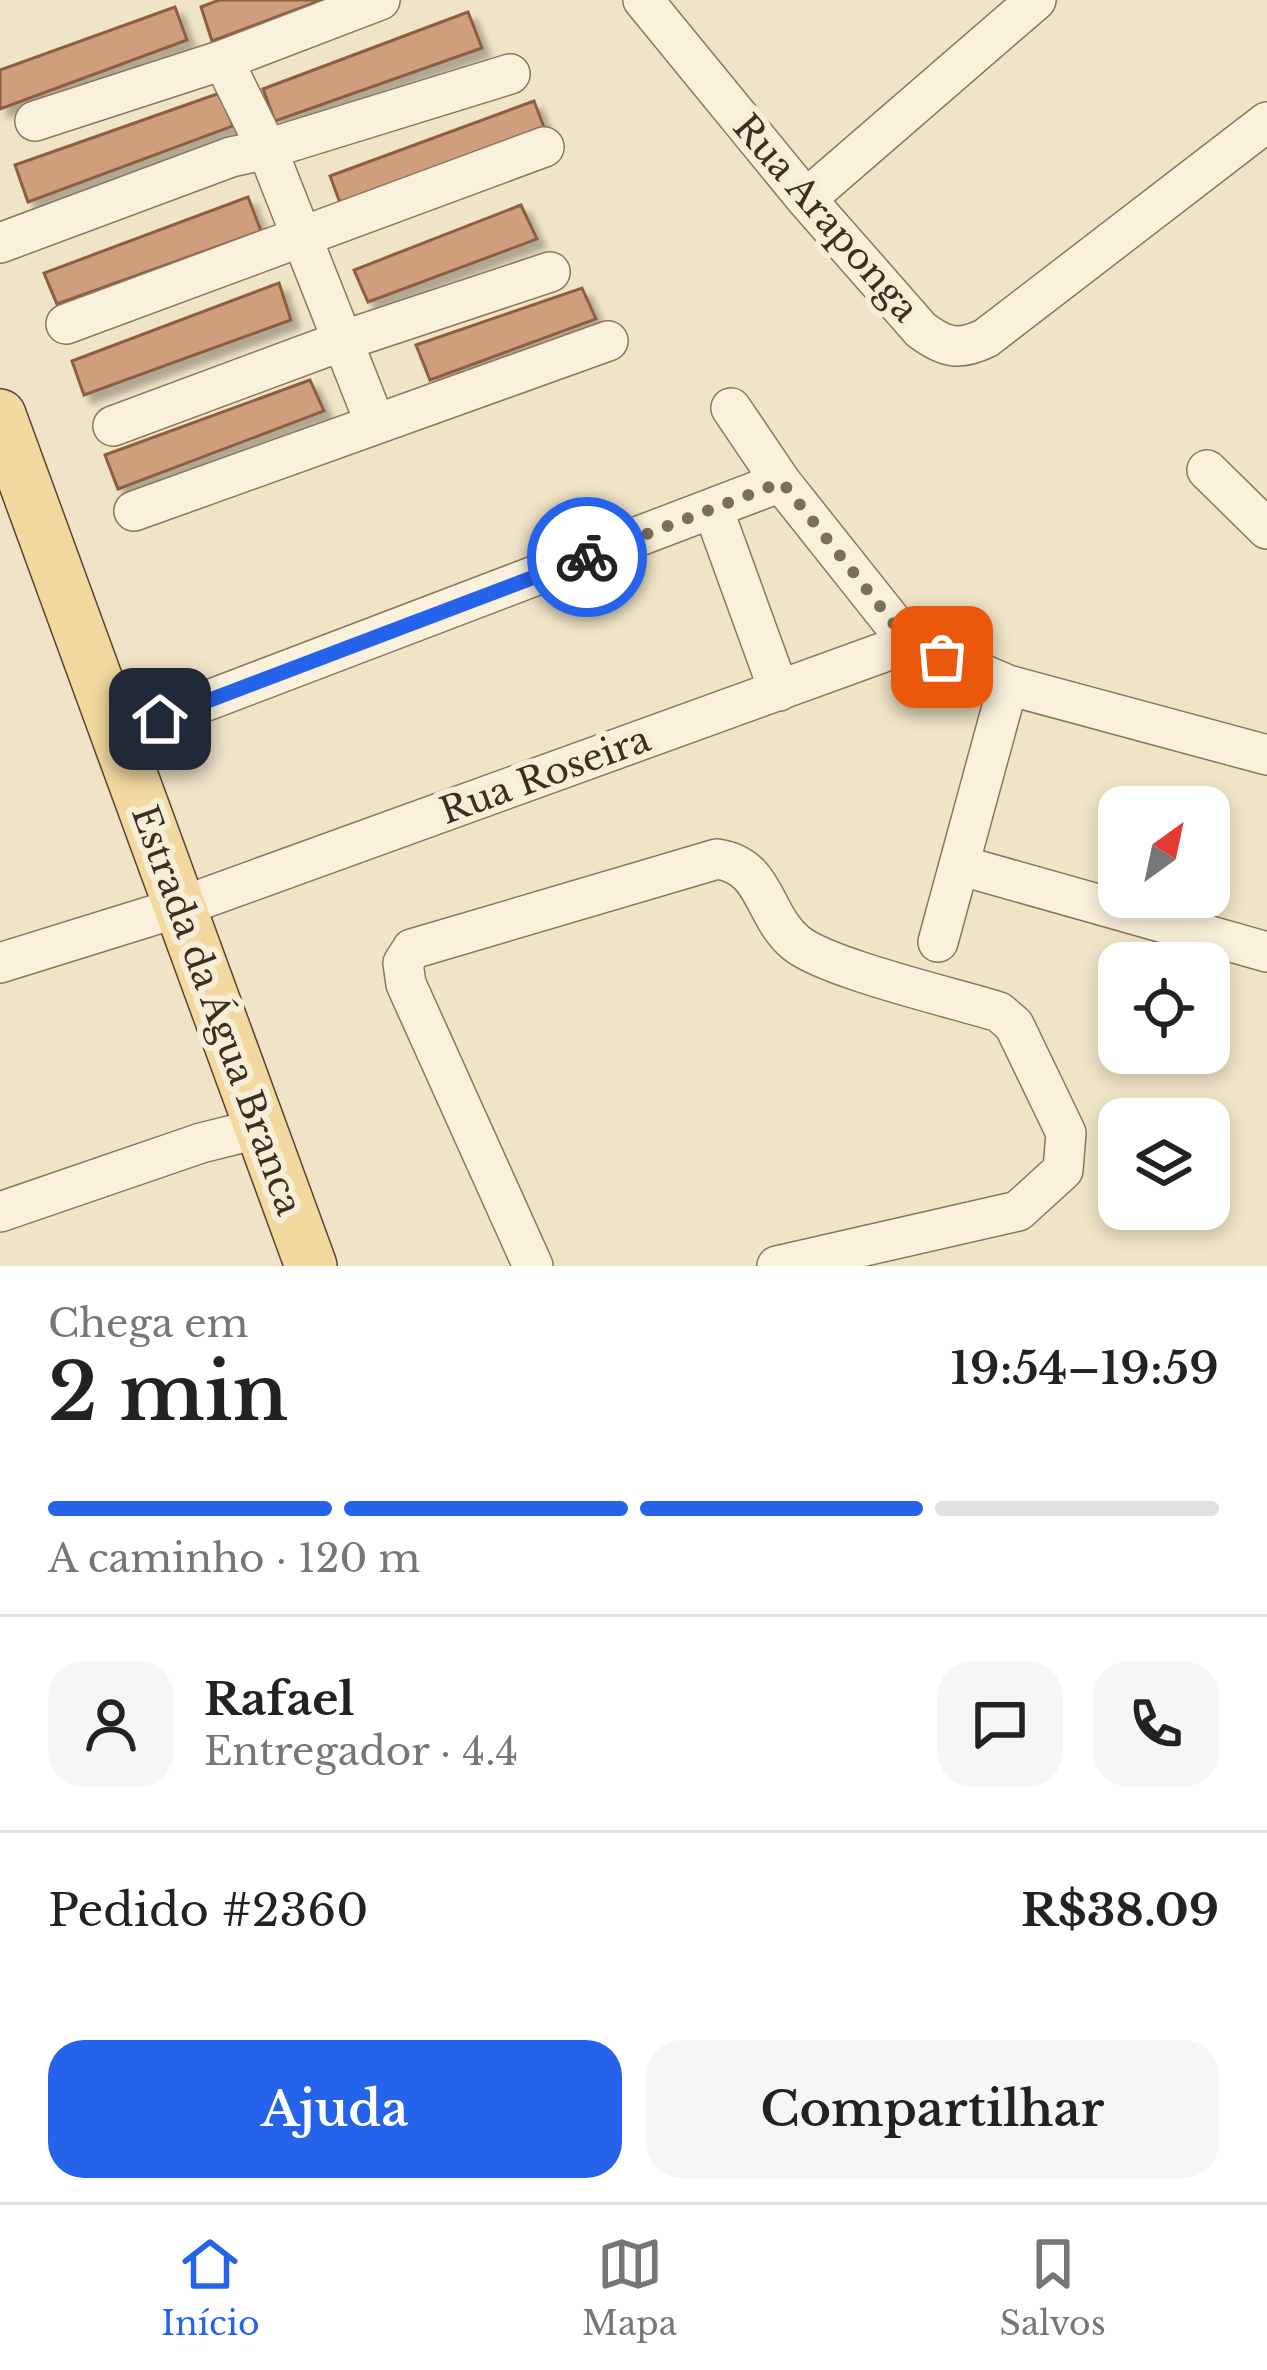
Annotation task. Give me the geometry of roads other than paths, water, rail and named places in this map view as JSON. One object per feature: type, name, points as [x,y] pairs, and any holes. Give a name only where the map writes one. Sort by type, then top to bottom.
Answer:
[{"type":"main road","name":"Estrada da Água Branca","points":[[0,416],[310,1266]]},
{"type":"street","points":[[35,121],[223,60],[380,0]]},
{"type":"street","points":[[806,199],[1036,0]]},
{"type":"street","name":"Rua Araponga","points":[[651,3],[806,199],[921,330],[940,344],[963,349],[986,338],[1267,122]]},
{"type":"street","points":[[223,60],[267,149],[375,423]]},
{"type":"street","points":[[0,243],[231,157],[510,74]]},
{"type":"street","points":[[66,325],[544,147]]},
{"type":"street","points":[[113,426],[342,341],[550,272]]},
{"type":"street","points":[[134,511],[608,341]]},
{"type":"street","points":[[731,408],[782,482],[909,643],[1008,685],[1267,755]]},
{"type":"street","points":[[1207,470],[1267,529]]},
{"type":"street","points":[[117,736],[782,482]]},
{"type":"street","points":[[713,509],[779,691]]},
{"type":"street","name":"Rua Roseira","points":[[0,963],[180,908],[909,643]]},
{"type":"street","points":[[938,942],[1008,685]]},
{"type":"street","points":[[533,1266],[406,984],[403,963],[412,949],[717,859],[735,862],[752,874],[781,928],[799,946],[826,959],[999,1012],[1014,1025],[1066,1133],[1063,1170],[1018,1211],[777,1266]]},
{"type":"street","points":[[959,865],[1267,952]]},
{"type":"street","points":[[0,1212],[201,1143],[261,1128]]}]
